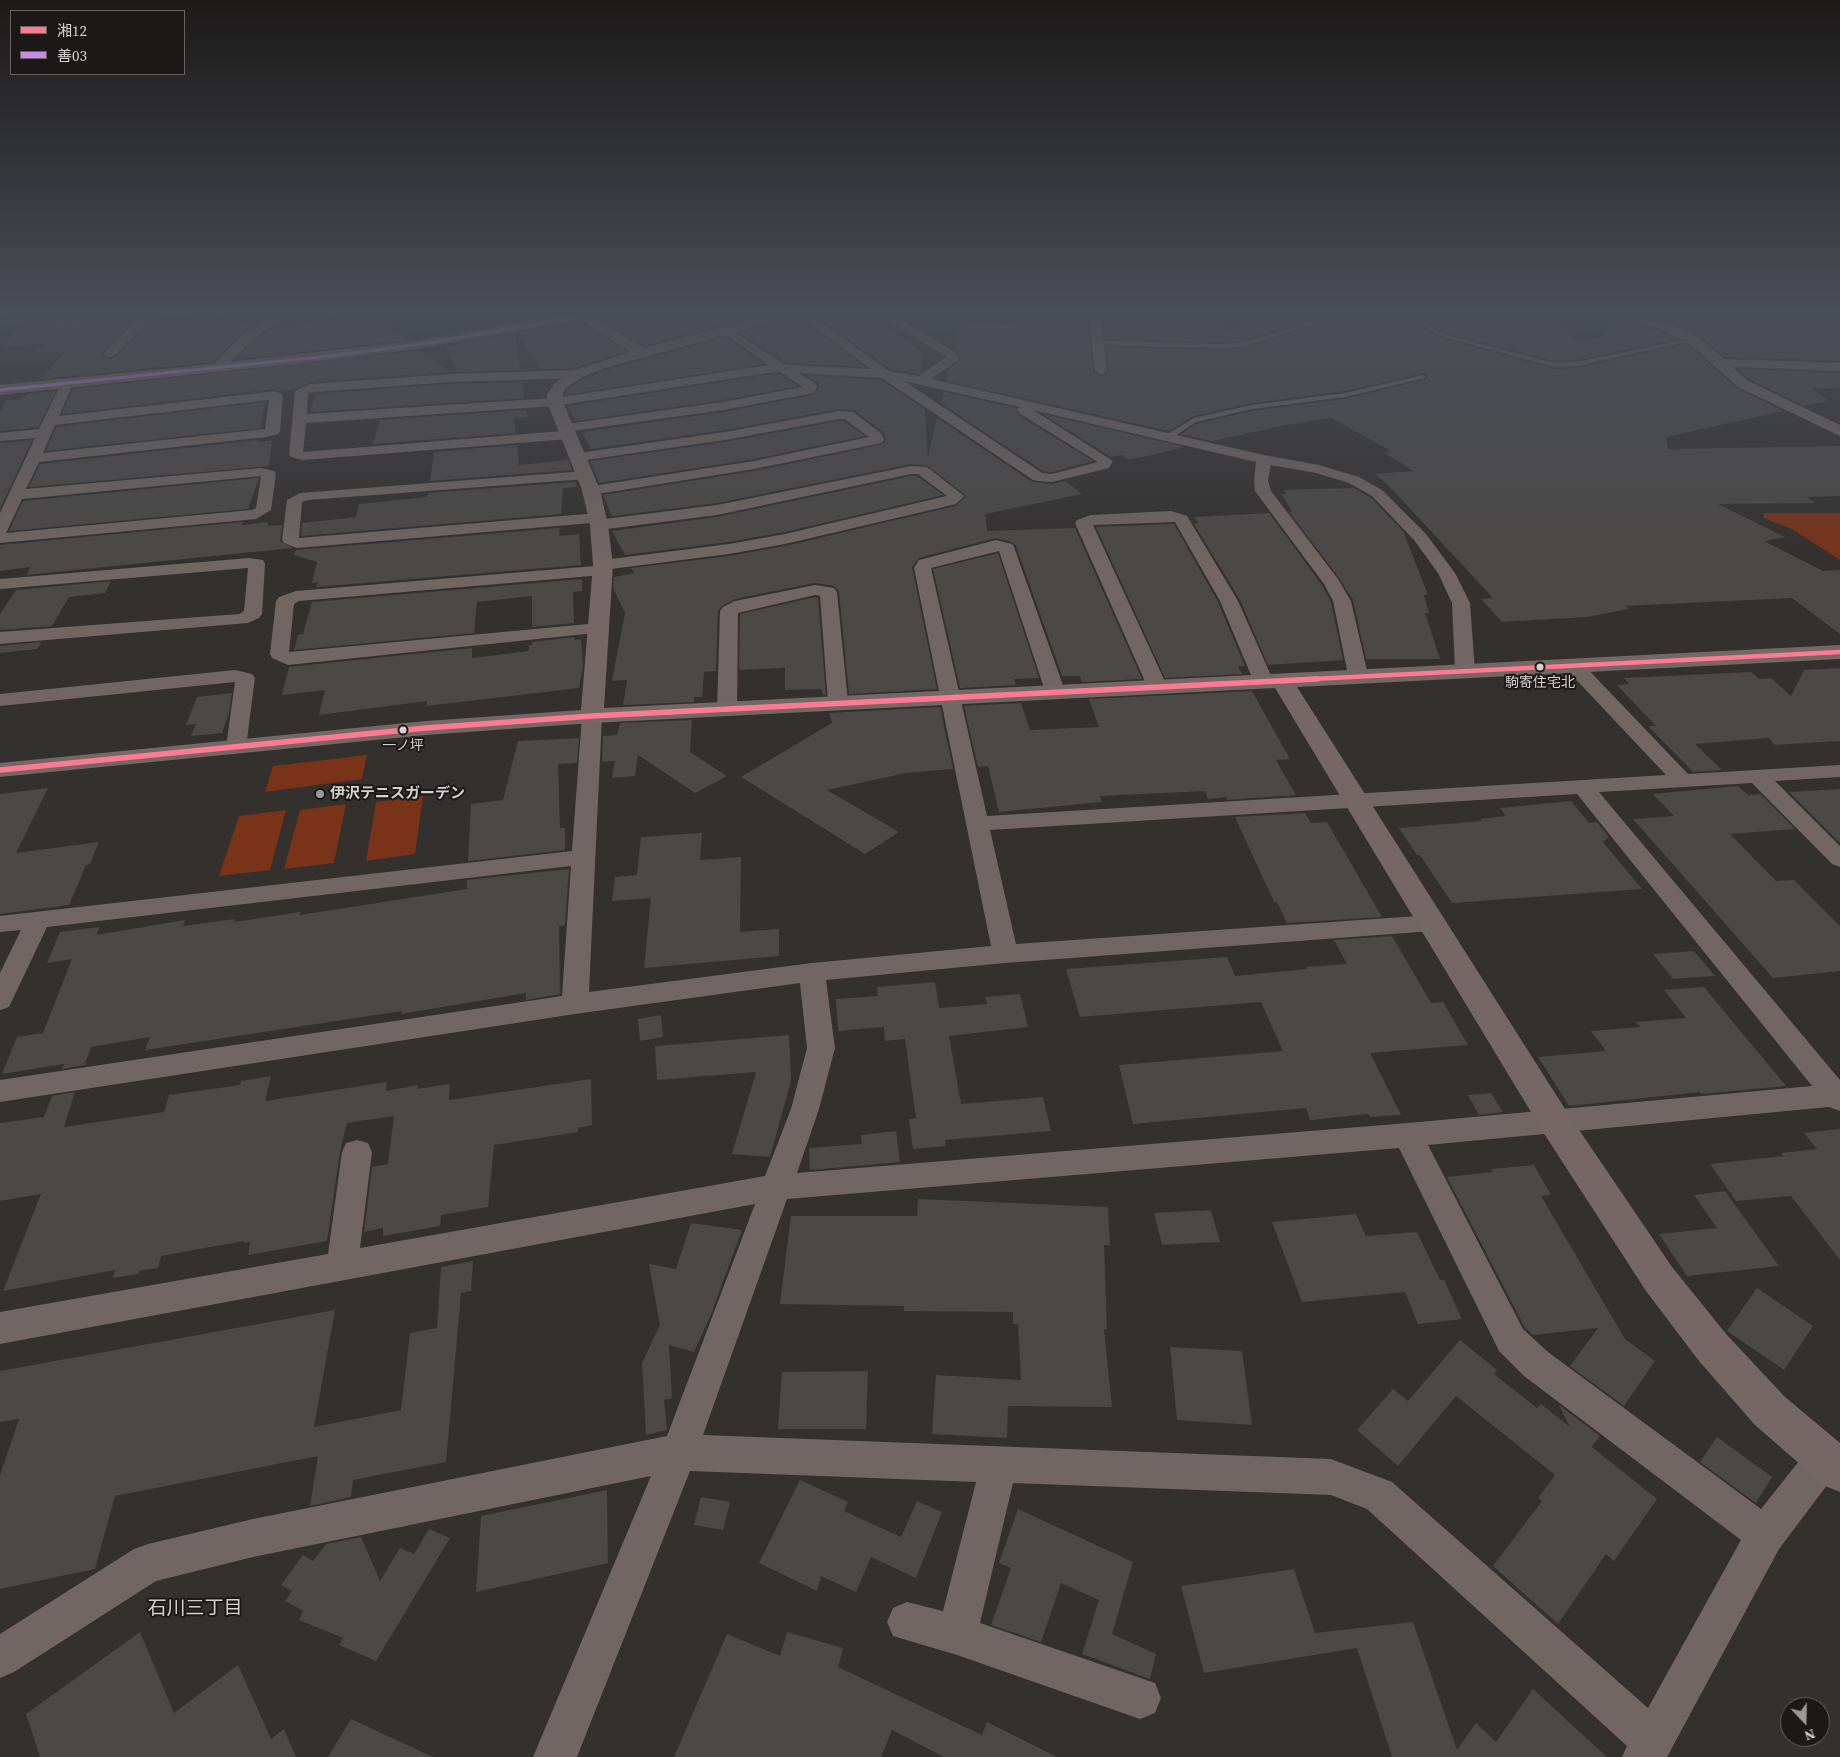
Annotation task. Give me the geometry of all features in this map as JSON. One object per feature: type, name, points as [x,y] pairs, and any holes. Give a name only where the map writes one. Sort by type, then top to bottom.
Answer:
[{"type":"street","points":[[0,530],[60,398]]},
{"type":"street","points":[[0,437],[47,427],[255,398]]},
{"type":"street","points":[[32,458],[266,433],[273,431],[276,398]]},
{"type":"street","points":[[302,398],[296,454],[303,456],[568,432],[766,398]]},
{"type":"street","points":[[555,398],[588,483],[598,521],[603,568],[575,1004]]},
{"type":"street","points":[[300,420],[555,402],[581,398]]},
{"type":"street","points":[[921,398],[1038,477],[1052,478],[1104,465],[1106,461],[1012,401]]},
{"type":"street","points":[[999,398],[1264,460],[1319,469],[1354,480],[1377,493],[1420,537],[1446,573],[1462,603],[1465,671]]},
{"type":"street","points":[[1772,398],[1840,431]]},
{"type":"street","points":[[579,457],[725,436],[839,415],[848,415],[877,437],[877,440],[754,465],[588,483],[305,496],[295,500],[290,540],[297,543],[598,521],[717,510],[911,470],[922,470],[956,496],[951,501],[785,539],[690,555],[603,568],[296,596],[286,601],[279,654],[288,660],[599,628]]},
{"type":"street","points":[[1264,460],[1261,480],[1264,491],[1321,568],[1342,601],[1358,676]]},
{"type":"street","points":[[0,538],[256,514],[264,510],[269,474],[261,472],[15,495]]},
{"type":"street","points":[[0,1658],[148,1564],[253,1538],[679,1452],[1331,1477],[1379,1494],[1648,1749],[1764,1535],[1832,1465],[1770,1411],[1712,1348],[1658,1279],[1555,1122],[1357,802],[1272,680],[1181,519],[1171,516],[1091,520],[1083,523],[1157,686]]},
{"type":"street","points":[[1005,954],[922,568],[924,564],[996,545],[1006,547],[1055,691]]},
{"type":"street","points":[[0,584],[249,563],[257,564],[252,614],[242,619],[0,638]]},
{"type":"street","points":[[727,709],[728,611],[735,606],[815,590],[828,592],[838,702]]},
{"type":"street","points":[[0,770],[426,728],[592,716],[1840,652]]},
{"type":"street","points":[[1574,666],[1683,781]]},
{"type":"street","points":[[0,700],[235,676],[245,678],[236,747]]},
{"type":"street","points":[[978,824],[1840,771]]},
{"type":"street","points":[[1757,776],[1840,859]]},
{"type":"street","points":[[1583,788],[1838,1098]]},
{"type":"street","points":[[0,924],[585,857]]},
{"type":"street","points":[[0,1000],[38,920]]},
{"type":"street","points":[[0,1091],[575,1004],[812,972],[1005,954],[1432,923]]},
{"type":"street","points":[[555,1757],[679,1452],[805,1109],[821,1048],[812,972]]},
{"type":"street","points":[[0,1328],[777,1187],[1408,1136],[1838,1098]]},
{"type":"street","points":[[1408,1136],[1511,1340],[1536,1364],[1764,1535]]},
{"type":"street","points":[[342,1266],[357,1152]]},
{"type":"street","points":[[956,1635],[999,1464]]},
{"type":"street","points":[[907,1622],[956,1635],[1140,1698]]},
{"type":"lane","points":[[1167,437],[1194,420],[1252,407],[1322,398]]},
{"type":"shaded area","points":[[1763,513],[1840,513],[1840,560],[1792,529],[1764,518]]},
{"type":"shaded area","points":[[367,755],[362,779],[265,792],[273,766]]},
{"type":"shaded area","points":[[423,796],[415,854],[366,861],[376,802]]},
{"type":"shaded area","points":[[346,804],[334,863],[284,869],[300,810]]},
{"type":"shaded area","points":[[286,810],[270,870],[219,876],[239,816]]},
{"type":"building","points":[[53,398],[38,427],[0,431],[0,411],[6,401]]},
{"type":"building","points":[[69,398],[199,398],[62,414]]},
{"type":"building","points":[[314,398],[524,398],[309,412]]},
{"type":"building","points":[[619,398],[734,398],[576,421],[567,406]]},
{"type":"building","points":[[798,398],[908,398],[925,409],[928,456],[937,418],[1032,482],[1052,484],[1065,481],[1082,494],[985,514],[987,531],[1075,528],[1142,679],[1082,682],[1080,676],[1062,676],[1016,546],[1012,542],[996,538],[919,558],[912,567],[937,689],[849,694],[839,592],[834,586],[815,583],[735,599],[722,606],[718,611],[716,671],[704,672],[702,697],[694,697],[694,702],[623,705],[627,680],[612,681],[625,613],[613,588],[614,577],[634,573],[631,568],[729,556],[785,546],[956,506],[965,497],[965,495],[928,466],[911,464],[717,503],[612,516],[603,495],[754,471],[884,444],[886,439],[883,432],[854,410],[839,409],[725,430],[591,449],[582,432],[723,412]]},
{"type":"building","points":[[942,398],[971,398],[1016,408],[1018,415],[1093,461],[1052,472],[1043,471],[941,403]]},
{"type":"building","points":[[1022,398],[1291,398],[1252,403],[1194,416],[1169,431]]},
{"type":"building","points":[[1757,398],[1783,411],[1666,437],[1668,449],[1840,446],[1840,496],[1807,497],[1815,503],[1718,504],[1785,537],[1764,541],[1823,571],[1840,570],[1840,634],[1792,598],[1625,606],[1629,609],[1587,617],[1502,622],[1481,599],[1493,598],[1390,487],[1375,474],[1413,471],[1383,452],[1391,451],[1331,418],[1286,425],[1212,441],[1181,434],[1197,424],[1252,411],[1345,399]]},
{"type":"building","points":[[1788,398],[1824,398],[1828,401],[1804,406]]},
{"type":"building","points":[[265,402],[261,428],[46,451],[56,427]]},
{"type":"building","points":[[526,410],[527,417],[514,418],[516,433],[373,444],[380,420]]},
{"type":"building","points":[[1043,414],[1185,447],[1129,460],[1122,455],[1111,457]]},
{"type":"building","points":[[844,421],[865,436],[754,459],[599,483],[590,461],[725,442]]},
{"type":"building","points":[[32,440],[0,509],[0,443]]},
{"type":"building","points":[[259,440],[258,442],[272,440],[269,466],[29,487],[40,464]]},
{"type":"building","points":[[517,445],[519,465],[568,460],[572,470],[430,481],[434,452]]},
{"type":"building","points":[[917,476],[943,495],[785,532],[729,542],[625,555],[612,531],[717,517]]},
{"type":"building","points":[[259,478],[248,509],[9,531],[23,501]]},
{"type":"building","points":[[576,482],[577,487],[563,488],[561,514],[301,536],[302,523],[356,517],[359,504],[427,497],[428,493]]},
{"type":"building","points":[[1353,488],[1371,498],[1403,531],[1428,595],[1424,595],[1429,613],[1425,613],[1440,659],[1366,659],[1353,600],[1339,578],[1289,512],[1292,512],[1281,494],[1287,494],[1284,490]]},
{"type":"building","points":[[1269,513],[1322,585],[1331,602],[1343,660],[1268,665],[1240,600],[1194,524],[1198,523],[1194,517]]},
{"type":"building","points":[[243,522],[242,525],[268,522],[267,526],[282,525],[280,541],[293,548],[26,575],[31,567],[0,571],[0,545]]},
{"type":"building","points":[[1174,524],[1218,602],[1245,666],[1238,666],[1242,674],[1165,678],[1096,527]]},
{"type":"building","points":[[560,528],[559,536],[579,534],[581,565],[316,587],[318,582],[312,583],[317,562],[294,555],[296,550]]},
{"type":"building","points":[[998,553],[1039,678],[1014,679],[1016,685],[960,688],[933,569]]},
{"type":"building","points":[[582,579],[582,591],[573,592],[574,623],[532,627],[532,596],[477,602],[474,633],[294,650],[298,635],[303,634],[312,602]]},
{"type":"building","points":[[111,581],[105,593],[69,597],[52,626],[0,630],[0,614],[16,590]]},
{"type":"building","points":[[815,597],[818,598],[826,695],[823,695],[821,689],[785,690],[785,668],[739,670],[740,614]]},
{"type":"building","points":[[574,637],[575,640],[581,639],[583,666],[579,688],[426,706],[427,701],[319,715],[325,690],[282,695],[289,667],[472,648],[472,658],[529,651],[529,645],[532,645],[532,642]]},
{"type":"building","points":[[41,642],[37,649],[0,653],[0,646]]},
{"type":"building","points":[[1840,668],[1840,741],[1775,745],[1769,738],[1695,744],[1722,770],[1693,772],[1648,726],[1656,726],[1617,685],[1629,684],[1624,678],[1751,672],[1759,679],[1771,678],[1791,696],[1804,670]]},
{"type":"building","points":[[1252,691],[1290,759],[1276,760],[1296,795],[1227,800],[1226,797],[1208,799],[1205,791],[1100,796],[1102,802],[999,812],[988,766],[978,767],[964,706],[1021,703],[1030,730],[1099,727],[1089,699]]},
{"type":"building","points":[[232,693],[229,713],[222,733],[191,736],[196,724],[186,725],[197,697]]},
{"type":"building","points":[[940,707],[953,769],[906,773],[827,790],[899,832],[865,854],[741,777],[832,723],[829,713]]},
{"type":"building","points":[[692,720],[690,752],[727,776],[695,793],[638,755],[635,776],[612,778],[615,761],[602,762],[603,736],[617,735],[620,723]]},
{"type":"building","points":[[579,738],[577,763],[558,764],[560,828],[565,828],[565,850],[468,861],[471,804],[503,800],[518,741]]},
{"type":"building","points":[[1738,786],[1748,795],[1761,794],[1795,829],[1730,834],[1776,881],[1794,880],[1840,926],[1840,971],[1773,978],[1633,819],[1674,816],[1653,794]]},
{"type":"building","points":[[48,788],[16,853],[99,842],[90,864],[86,865],[69,905],[0,914],[0,794]]},
{"type":"building","points":[[1840,789],[1840,843],[1789,792]]},
{"type":"building","points":[[1571,801],[1589,823],[1597,822],[1609,837],[1603,842],[1642,889],[1452,903],[1420,855],[1417,855],[1399,828],[1482,821],[1480,819],[1506,816],[1500,808]]},
{"type":"building","points":[[1305,813],[1311,823],[1327,822],[1382,917],[1287,923],[1277,902],[1274,902],[1235,817]]},
{"type":"building","points":[[702,833],[700,860],[741,857],[740,932],[779,929],[779,956],[644,968],[651,898],[612,901],[615,877],[637,875],[641,837]]},
{"type":"building","points":[[569,869],[565,925],[559,926],[560,994],[526,1000],[526,993],[401,1014],[402,1011],[145,1050],[150,1037],[91,1047],[86,1061],[83,1062],[86,1063],[85,1065],[62,1069],[64,1064],[2,1074],[17,1037],[43,1033],[72,959],[47,963],[60,932],[100,927],[96,935],[185,920],[183,926],[235,919],[234,922],[300,912],[300,915],[467,889],[467,880]]},
{"type":"building","points":[[1392,936],[1431,1003],[1443,1002],[1468,1045],[1370,1053],[1401,1115],[1370,1117],[1368,1114],[1310,1120],[1306,1108],[1133,1124],[1119,1065],[1283,1051],[1261,1002],[1080,1017],[1066,969],[1227,957],[1235,976],[1307,969],[1306,967],[1347,964],[1334,940]]},
{"type":"building","points":[[1694,951],[1715,976],[1673,979],[1653,954]]},
{"type":"building","points":[[935,982],[939,1008],[987,1004],[985,997],[1020,994],[1028,1027],[949,1036],[961,1104],[1043,1097],[1051,1131],[945,1140],[946,1146],[913,1149],[909,1119],[916,1118],[905,1039],[885,1041],[884,1027],[838,1031],[836,999],[878,996],[877,987]]},
{"type":"building","points":[[1704,987],[1786,1086],[1701,1094],[1700,1092],[1569,1106],[1538,1057],[1606,1051],[1591,1031],[1640,1027],[1636,1022],[1686,1018],[1664,990]]},
{"type":"building","points":[[661,1015],[663,1037],[640,1041],[638,1019]]},
{"type":"building","points":[[789,1035],[791,1081],[770,1157],[732,1154],[756,1072],[657,1080],[655,1046]]},
{"type":"building","points":[[271,1076],[265,1101],[387,1082],[386,1091],[418,1085],[417,1089],[450,1084],[449,1100],[591,1079],[592,1125],[578,1128],[578,1132],[494,1145],[488,1207],[441,1215],[440,1226],[383,1236],[383,1228],[364,1232],[372,1167],[388,1164],[394,1116],[347,1123],[340,1152],[327,1241],[248,1255],[250,1242],[244,1243],[244,1241],[161,1256],[158,1268],[139,1271],[138,1274],[113,1278],[115,1270],[3,1291],[41,1194],[0,1201],[0,1123],[44,1117],[52,1096],[75,1092],[64,1127],[164,1112],[169,1095],[240,1085],[241,1081]]},
{"type":"building","points":[[1491,1093],[1503,1112],[1479,1115],[1468,1095]]},
{"type":"building","points":[[1840,1129],[1840,1260],[1791,1196],[1736,1201],[1710,1164],[1784,1156],[1781,1153],[1817,1149],[1804,1133]]},
{"type":"building","points":[[896,1131],[900,1162],[810,1170],[809,1148],[862,1144],[861,1135]]},
{"type":"building","points":[[1534,1165],[1551,1195],[1541,1196],[1625,1339],[1655,1361],[1624,1406],[1570,1366],[1598,1328],[1533,1335],[1525,1328],[1447,1177],[1493,1172],[1491,1169]]},
{"type":"building","points":[[1725,1191],[1779,1266],[1687,1276],[1659,1234],[1717,1228],[1694,1195]]},
{"type":"building","points":[[918,1199],[1108,1207],[1110,1245],[1104,1245],[1107,1330],[1104,1329],[1112,1407],[1008,1406],[1007,1438],[932,1434],[936,1375],[1021,1380],[1018,1324],[1013,1324],[1013,1312],[904,1311],[904,1306],[780,1304],[791,1216],[917,1216]]},
{"type":"building","points":[[1211,1210],[1220,1242],[1162,1245],[1154,1213]]},
{"type":"building","points":[[1356,1214],[1366,1236],[1417,1232],[1440,1280],[1444,1280],[1462,1319],[1418,1324],[1405,1292],[1302,1302],[1272,1222]]},
{"type":"building","points":[[691,1223],[742,1230],[710,1317],[694,1352],[669,1345],[672,1398],[664,1400],[667,1430],[646,1435],[642,1363],[660,1325],[649,1264],[676,1269]]},
{"type":"building","points":[[473,1261],[471,1291],[461,1293],[446,1462],[353,1480],[351,1497],[310,1506],[318,1456],[115,1496],[95,1569],[0,1589],[0,1475],[19,1419],[0,1422],[0,1371],[335,1310],[314,1427],[401,1410],[410,1333],[437,1328],[441,1267]]},
{"type":"building","points":[[1757,1288],[1813,1326],[1784,1370],[1727,1331]]},
{"type":"building","points":[[1460,1340],[1497,1370],[1494,1374],[1537,1408],[1541,1404],[1570,1427],[1559,1405],[1600,1436],[1592,1447],[1657,1499],[1614,1561],[1606,1554],[1558,1624],[1493,1566],[1542,1501],[1538,1498],[1555,1475],[1456,1396],[1398,1466],[1357,1430],[1393,1389],[1408,1401]]},
{"type":"building","points":[[1170,1347],[1242,1351],[1252,1425],[1177,1420]]},
{"type":"building","points":[[868,1371],[866,1429],[778,1429],[782,1372]]},
{"type":"building","points":[[1717,1437],[1772,1477],[1756,1503],[1700,1462]]},
{"type":"building","points":[[800,1480],[848,1502],[844,1511],[901,1537],[917,1501],[942,1512],[916,1578],[871,1557],[856,1592],[821,1576],[817,1591],[759,1563]]},
{"type":"building","points":[[607,1490],[608,1563],[476,1592],[481,1516]]},
{"type":"building","points":[[701,1497],[730,1502],[723,1530],[694,1525]]},
{"type":"building","points":[[1018,1509],[1133,1562],[1112,1634],[1156,1654],[1150,1679],[1082,1654],[1099,1600],[1061,1583],[1041,1642],[991,1625],[1011,1568],[999,1563]]},
{"type":"building","points":[[429,1529],[450,1538],[376,1661],[339,1645],[343,1638],[299,1620],[303,1611],[285,1601],[292,1591],[281,1585],[303,1555],[313,1561],[326,1544],[361,1537],[380,1581],[400,1548],[414,1554]]},
{"type":"building","points":[[1294,1569],[1315,1633],[1413,1622],[1457,1750],[1476,1723],[1496,1742],[1533,1689],[1607,1757],[1392,1757],[1357,1648],[1204,1673],[1181,1586]]},
{"type":"building","points":[[140,1632],[174,1713],[238,1665],[271,1739],[284,1729],[296,1757],[40,1757],[26,1714]]},
{"type":"building","points":[[787,1632],[843,1648],[838,1667],[982,1735],[987,1722],[1057,1757],[944,1757],[892,1730],[881,1757],[674,1757],[727,1634],[780,1656]]},
{"type":"building","points":[[351,1719],[433,1757],[328,1757]]},
{"type":"transit line","name":"湘12","points":[[0,770],[426,728],[592,716],[1840,652]]},
{"type":"place","name":"駒寄住宅北","points":[[1540,667]]},
{"type":"place","name":"一ノ坪","points":[[403,730]]},
{"type":"place","name":"伊沢テニスガーデン","points":[[320,794]]},
{"type":"district","name":"石川三丁目","points":[[195,1609]]}]
